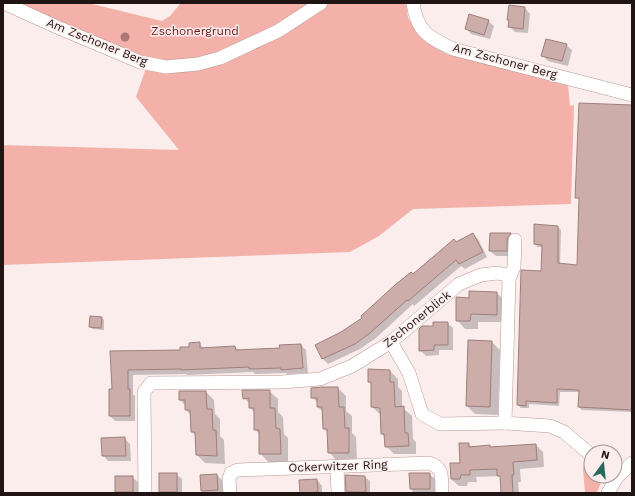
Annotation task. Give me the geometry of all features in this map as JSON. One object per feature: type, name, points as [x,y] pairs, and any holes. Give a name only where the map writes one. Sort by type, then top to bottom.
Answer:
[{"type":"street","name":"Am Zschoner Berg","points":[[4,3],[140,62],[166,67],[198,64],[220,58],[278,31],[322,3]]},
{"type":"street","name":"Am Zschoner Berg","points":[[413,3],[419,25],[426,34],[453,49],[632,95]]},
{"type":"street","points":[[505,423],[509,279],[514,266],[515,240]]},
{"type":"street","name":"Zschonerblick","points":[[146,493],[144,392],[151,383],[275,382],[320,379],[352,366],[390,342],[460,284],[481,275],[497,273],[507,275],[509,279]]},
{"type":"street","points":[[390,342],[409,372],[422,414],[440,424],[505,423],[550,426],[564,432],[583,448]]},
{"type":"street","name":"Ockerwitzer Ring","points":[[230,493],[231,473],[238,470],[429,463],[437,466],[441,472],[442,493]]},
{"type":"street","points":[[623,471],[632,463]]},
{"type":"street","points":[[337,467],[338,493]]},
{"type":"street","points":[[608,493],[612,484]]},
{"type":"green space","name":"Zschonergrund","points":[[13,3],[88,3],[162,21],[170,16],[181,3],[314,3],[274,27],[218,55],[166,63],[149,59]]},
{"type":"green space","points":[[326,3],[406,3],[408,18],[416,30],[423,38],[446,54],[568,85],[570,106],[574,105],[571,204],[413,209],[379,236],[350,252],[3,265],[3,145],[179,150],[136,97],[146,68],[199,69]]},
{"type":"green space","points":[[584,484],[600,484],[597,493],[585,493]]},
{"type":"building","points":[[509,5],[525,7],[523,29],[508,27],[509,20],[507,20]]},
{"type":"building","points":[[469,14],[489,20],[484,35],[465,29]]},
{"type":"building","points":[[546,39],[567,44],[562,61],[541,56]]},
{"type":"building","points":[[579,103],[632,105],[632,410],[578,407],[579,390],[557,389],[557,403],[526,401],[526,406],[517,405],[521,270],[541,271],[542,245],[534,244],[534,224],[558,226],[558,263],[577,265],[579,198],[575,198]]},
{"type":"building","points":[[473,233],[483,252],[459,264],[456,260],[408,301],[407,300],[370,333],[355,344],[322,359],[315,345],[341,332],[362,318],[361,316],[395,285],[411,272],[413,274],[454,239],[456,242]]},
{"type":"building","points":[[490,233],[511,233],[507,239],[507,251],[489,251]]},
{"type":"building","points":[[469,291],[497,292],[497,315],[471,314],[470,321],[456,321],[456,297],[469,298]]},
{"type":"building","points":[[90,316],[102,317],[101,328],[89,327]]},
{"type":"building","points":[[433,322],[448,322],[448,345],[434,345],[434,350],[419,351],[419,329],[422,326],[433,326]]},
{"type":"building","points":[[468,340],[492,341],[490,407],[466,406]]},
{"type":"building","points":[[200,342],[200,348],[235,346],[236,350],[280,348],[279,345],[301,344],[303,368],[281,370],[281,368],[249,369],[249,367],[181,370],[128,370],[130,416],[109,416],[109,389],[112,389],[110,351],[180,350],[180,347],[189,347],[189,343]]},
{"type":"building","points":[[368,369],[390,370],[390,382],[394,382],[395,407],[404,406],[405,433],[408,433],[409,446],[385,447],[384,434],[381,434],[380,408],[371,407],[371,382],[368,382]]},
{"type":"building","points":[[338,387],[339,407],[344,407],[345,428],[349,428],[349,453],[328,453],[327,429],[323,429],[322,407],[317,407],[317,398],[311,398],[311,388]]},
{"type":"building","points":[[242,390],[270,390],[270,408],[275,408],[276,428],[280,429],[281,454],[259,454],[259,430],[254,430],[254,408],[249,408],[249,398],[243,399]]},
{"type":"building","points":[[179,391],[206,391],[207,409],[212,409],[213,430],[216,430],[217,456],[196,455],[195,432],[191,432],[190,410],[185,410],[185,400],[179,400]]},
{"type":"building","points":[[125,437],[126,456],[102,456],[101,438]]},
{"type":"building","points":[[459,443],[469,443],[469,447],[536,444],[537,460],[513,462],[513,493],[501,493],[500,476],[497,476],[497,469],[470,470],[470,475],[461,475],[460,479],[451,479],[450,463],[460,463]]},
{"type":"building","points":[[159,473],[177,473],[177,492],[159,492]]},
{"type":"building","points":[[409,473],[430,473],[430,489],[410,489]]},
{"type":"building","points":[[217,474],[218,490],[201,491],[200,475]]},
{"type":"building","points":[[345,475],[365,476],[366,492],[346,492]]},
{"type":"building","points":[[115,476],[133,476],[133,492],[115,492]]},
{"type":"building","points":[[317,479],[318,492],[300,493],[299,480]]}]
